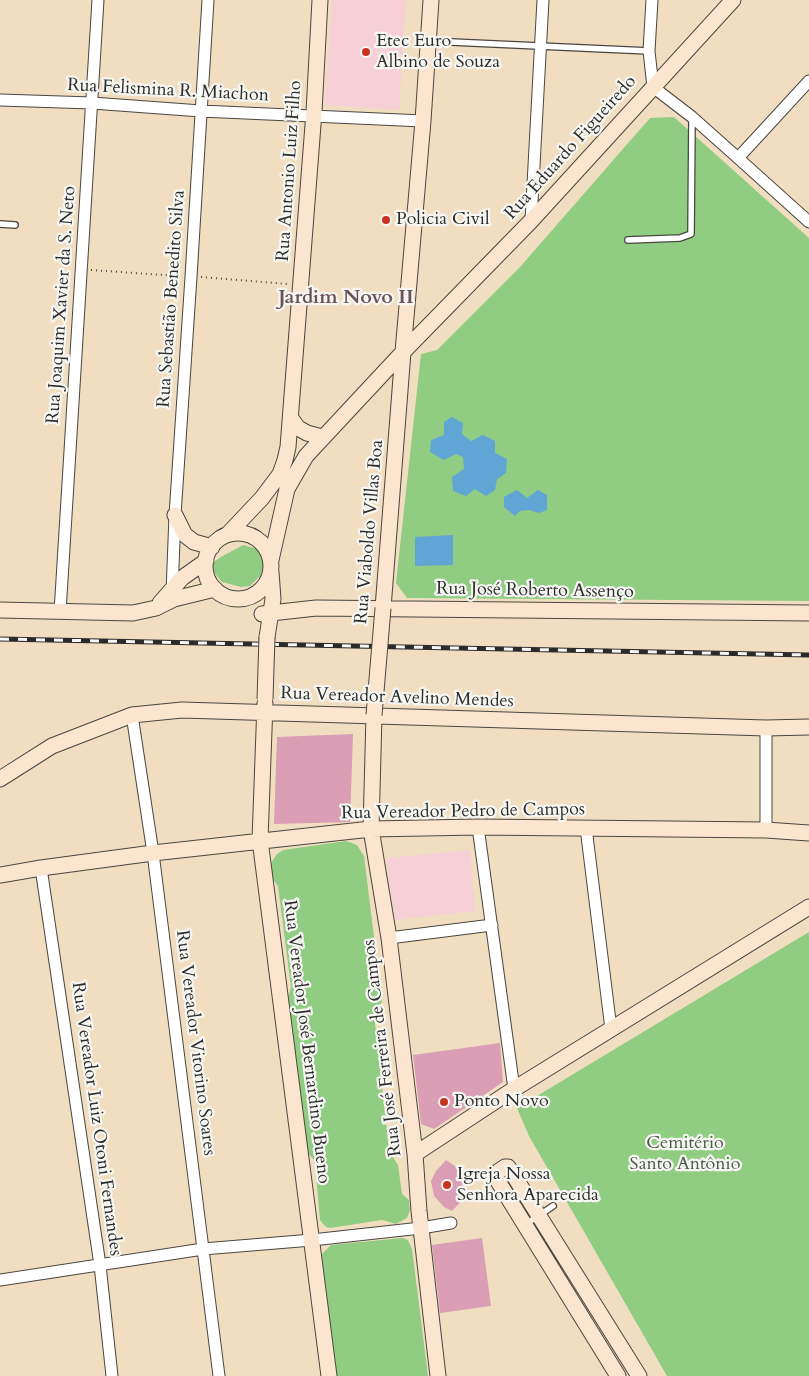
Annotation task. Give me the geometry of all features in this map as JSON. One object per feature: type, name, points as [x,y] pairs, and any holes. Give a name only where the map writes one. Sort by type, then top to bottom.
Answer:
[{"type":"main road","name":"Rua Antonio Luiz Filho","points":[[228,534],[262,498],[280,474],[285,460],[291,418],[320,0]]},
{"type":"main road","name":"Rua Viaboldo Villas Boa","points":[[374,715],[423,121],[431,0]]},
{"type":"main road","name":"Rua Eduardo Figueiredo","points":[[271,566],[287,489],[306,456],[403,352],[531,221],[733,0]]},
{"type":"main road","points":[[291,418],[298,428],[307,433],[322,437]]},
{"type":"main road","points":[[175,515],[185,535],[194,542],[212,546]]},
{"type":"main road","points":[[242,533],[256,537],[266,547],[271,566],[267,582],[260,591],[249,597],[240,599],[230,598],[215,589],[209,581],[206,561],[212,546],[228,534],[242,533]]},
{"type":"main road","points":[[0,610],[133,613],[156,608],[173,595],[189,572],[206,561]]},
{"type":"main road","name":"Rua Vereador José Bernardino Bueno","points":[[271,566],[273,589],[266,613],[267,633],[260,840],[329,1376]]},
{"type":"main road","points":[[173,595],[215,589]]},
{"type":"main road","points":[[249,597],[266,613]]},
{"type":"main road","name":"Rua José Roberto Assenço","points":[[266,613],[316,608],[383,608],[809,613]]},
{"type":"main road","name":"Rua Vereador Avelino Mendes","points":[[0,779],[52,746],[132,715],[182,710],[265,706],[374,715],[766,728],[809,727]]},
{"type":"main road","name":"Rua José Ferreira de Campos","points":[[374,715],[371,830],[389,938],[415,1154],[421,1228],[438,1376]]},
{"type":"main road","name":"Rua Vereador Pedro de Campos","points":[[0,876],[41,868],[260,840],[371,830],[478,827],[766,830],[809,833]]},
{"type":"main road","points":[[415,1154],[514,1089],[809,908]]},
{"type":"main road","points":[[618,1376],[496,1178],[496,1174],[499,1171],[508,1168],[540,1215],[639,1376]]},
{"type":"main road","points":[[582,1316],[596,1307]]},
{"type":"street","name":"Rua Joaquim Xavier da S. Neto","points":[[60,612],[98,0]]},
{"type":"street","name":"Rua Sebastião Benedito Silva","points":[[173,595],[175,515],[208,0]]},
{"type":"street","points":[[531,221],[542,0]]},
{"type":"street","points":[[652,0],[649,51],[653,87],[692,118],[809,222]]},
{"type":"street","points":[[738,158],[809,81]]},
{"type":"street","name":"Rua Felismina R. Miachon","points":[[0,100],[92,103],[202,111],[423,121]]},
{"type":"street","name":"Rua Vereador Vitorino Soares","points":[[132,715],[152,854],[219,1376]]},
{"type":"street","points":[[766,728],[766,830]]},
{"type":"street","points":[[478,827],[514,1089]]},
{"type":"street","points":[[586,828],[611,1029]]},
{"type":"street","name":"Rua Vereador Luiz Otoni Fernandes","points":[[41,868],[100,1265],[112,1376]]},
{"type":"street","points":[[389,938],[492,925]]},
{"type":"street","points":[[0,1280],[203,1249],[312,1240],[451,1223]]},
{"type":"lane","points":[[428,41],[649,51]]},
{"type":"lane","points":[[628,240],[680,238],[691,234],[692,118]]},
{"type":"lane","points":[[0,224],[16,225]]},
{"type":"lane","points":[[526,1224],[553,1206]]},
{"type":"shaded area","name":"Etec Euro Albino de Souza","points":[[332,0],[406,0],[399,110],[325,105]]},
{"type":"shaded area","points":[[470,850],[475,911],[395,920],[386,858]]},
{"type":"green space","points":[[674,117],[809,238],[809,601],[407,598],[396,583],[421,354],[437,350],[520,267],[650,118]]},
{"type":"green space","points":[[243,545],[261,550],[265,566],[261,575],[250,586],[241,587],[222,582],[212,570],[213,563]]},
{"type":"green space","points":[[346,841],[357,845],[364,856],[382,1001],[378,1011],[374,1014],[389,1151],[398,1165],[402,1194],[409,1200],[410,1210],[407,1218],[396,1224],[382,1220],[330,1228],[326,1227],[320,1220],[315,1164],[307,1152],[287,1002],[291,987],[278,886],[270,875],[269,866],[277,854],[283,850]]},
{"type":"green space","name":"Cemitério Santo Antônio","points":[[809,932],[809,1376],[667,1376],[529,1136],[517,1108]]},
{"type":"green space","points":[[402,1238],[408,1240],[412,1249],[428,1376],[335,1376],[322,1254],[331,1245]]},
{"type":"water","points":[[452,417],[463,423],[462,434],[471,441],[483,435],[495,441],[495,453],[507,459],[506,473],[497,479],[495,490],[486,496],[475,489],[466,496],[453,491],[452,477],[464,469],[463,457],[456,454],[444,460],[430,452],[431,440],[444,435],[444,422]]},
{"type":"water","points":[[517,490],[527,498],[538,490],[547,495],[547,510],[539,513],[529,510],[520,511],[515,516],[504,507],[504,497]]},
{"type":"water","points":[[453,535],[453,565],[415,566],[415,537]]},
{"type":"building","points":[[353,734],[350,822],[274,824],[277,737]]},
{"type":"building","name":"Ponto Novo","points":[[500,1043],[503,1082],[434,1129],[421,1124],[413,1055]]},
{"type":"building","name":"Igreja Nossa Senhora Aparecida","points":[[446,1160],[464,1172],[463,1188],[468,1194],[452,1211],[444,1207],[434,1196],[431,1181],[436,1171]]},
{"type":"building","points":[[482,1238],[491,1306],[440,1313],[432,1245]]},
{"type":"railway","points":[[0,639],[809,655]]},
{"type":"place","name":"Etec Euro Albino de Souza","points":[[366,52]]},
{"type":"place","name":"Policia Civil","points":[[386,220]]},
{"type":"place","name":"Ponto Novo","points":[[444,1102]]},
{"type":"place","name":"Igreja Nossa Senhora Aparecida","points":[[447,1185]]},
{"type":"district","name":"Jardim Novo II","points":[[346,298]]}]
